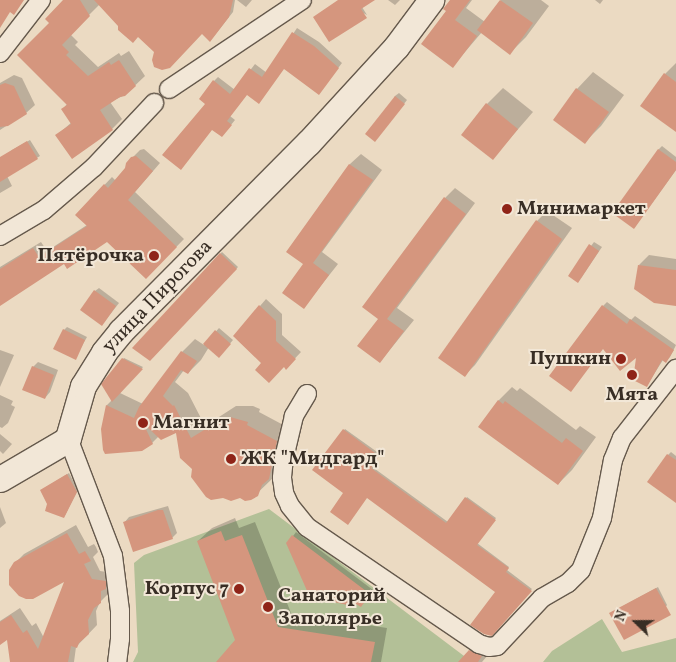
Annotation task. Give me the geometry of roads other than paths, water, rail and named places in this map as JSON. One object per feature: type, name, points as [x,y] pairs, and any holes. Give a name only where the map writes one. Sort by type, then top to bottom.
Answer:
[{"type":"street","points":[[0,53],[41,0]]},
{"type":"street","points":[[169,89],[302,0]]},
{"type":"street","name":"улица Пирогова","points":[[68,438],[83,386],[104,352],[122,331],[308,143],[396,47],[431,0]]},
{"type":"street","points":[[0,236],[44,210],[94,167],[154,103]]},
{"type":"street","points":[[307,394],[294,416],[283,465],[284,493],[293,510],[307,527],[479,644],[489,647],[497,646],[542,598],[568,583],[581,570],[602,518],[613,460],[622,438],[676,369]]},
{"type":"street","points":[[0,479],[68,438],[113,556],[120,611],[120,639],[117,662]]},
{"type":"place","name":"Минимаркет","points":[[507,209]]},
{"type":"place","name":"Пятёрочка","points":[[154,256]]},
{"type":"place","name":"Пушкин","points":[[621,359]]},
{"type":"place","name":"Мята","points":[[632,375]]},
{"type":"place","name":"Магнит","points":[[143,423]]},
{"type":"place","name":"ЖК \"Мидгард\"","points":[[231,459]]},
{"type":"place","name":"Корпус 7","points":[[239,589]]},
{"type":"place","name":"Санаторий Заполярье","points":[[268,607]]}]
